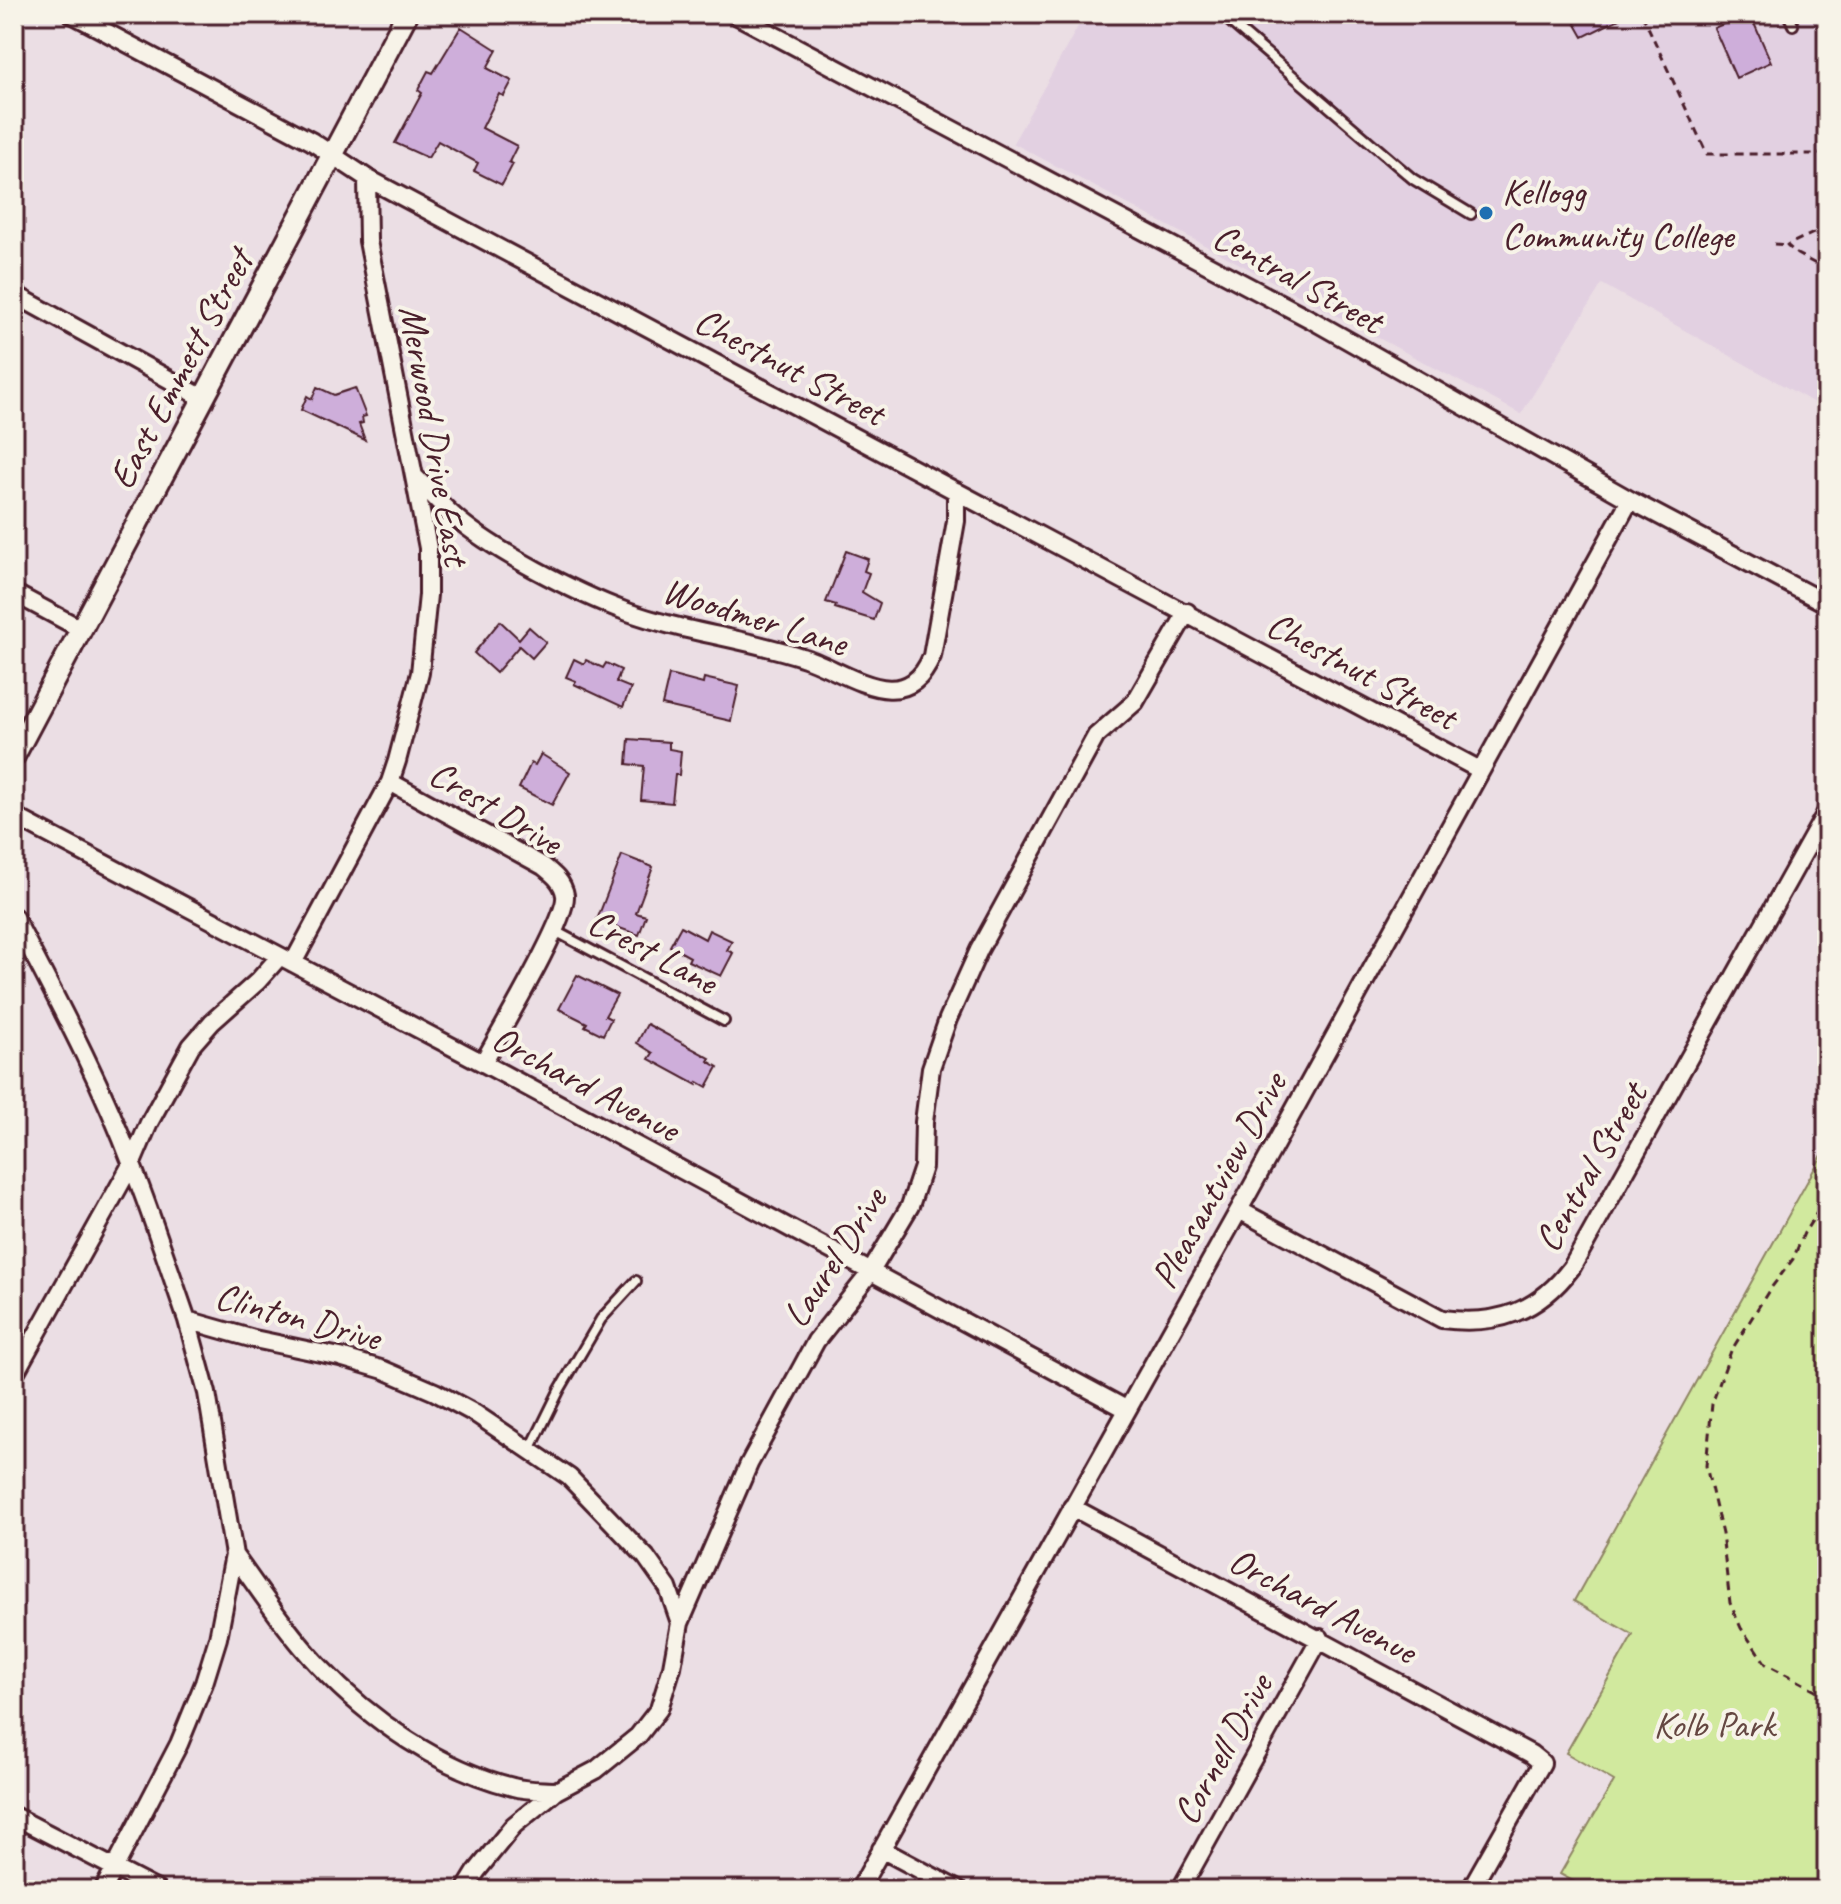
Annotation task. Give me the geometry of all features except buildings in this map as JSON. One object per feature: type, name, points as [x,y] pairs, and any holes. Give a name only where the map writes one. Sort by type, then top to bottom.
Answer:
[{"type":"street","name":"Chestnut Street","points":[[72,14],[332,155],[367,178],[1480,770]]},
{"type":"street","name":"Central Street","points":[[734,14],[1312,320],[1630,500],[1827,604]]},
{"type":"street","name":"East Emmett Street","points":[[14,756],[405,15]]},
{"type":"street","name":"Merwood Drive East","points":[[14,1375],[132,1163],[149,1123],[191,1046],[212,1022],[287,959],[390,782],[420,673],[427,607],[428,548],[368,241],[367,178]]},
{"type":"street","points":[[14,294],[203,398]]},
{"type":"street","name":"Woodmer Lane","points":[[416,478],[457,518],[529,565],[579,591],[625,611],[802,657],[883,690],[915,680],[925,671],[932,656],[956,521],[956,491]]},
{"type":"street","name":"Pleasantview Drive","points":[[859,1890],[1239,1210],[1630,500]]},
{"type":"street","points":[[14,593],[81,629]]},
{"type":"street","name":"Laurel Drive","points":[[465,1890],[514,1825],[556,1791],[596,1770],[638,1736],[659,1709],[672,1667],[680,1623],[749,1464],[816,1341],[870,1273],[910,1206],[923,1167],[924,1122],[931,1068],[948,1019],[979,950],[1096,736],[1135,702],[1187,612]]},
{"type":"street","name":"Crest Drive","points":[[390,782],[543,866],[563,886],[566,899],[555,931],[483,1063]]},
{"type":"street","name":"Central Street","points":[[1239,1210],[1442,1319],[1471,1322],[1506,1316],[1556,1288],[1572,1267],[1827,811]]},
{"type":"street","name":"Orchard Avenue","points":[[14,816],[483,1063],[1126,1409]]},
{"type":"street","name":"Clinton Drive","points":[[14,917],[57,1000],[132,1163],[187,1320],[384,1370],[476,1414],[569,1477],[646,1557],[668,1588],[680,1623]]},
{"type":"street","points":[[103,1890],[179,1744],[204,1683],[218,1638],[234,1555],[207,1393],[187,1320]]},
{"type":"street","name":"Orchard Avenue","points":[[1072,1507],[1320,1638],[1531,1754],[1542,1763],[1470,1890]]},
{"type":"street","points":[[234,1555],[319,1665],[362,1706],[412,1742],[462,1768],[515,1788],[556,1791]]},
{"type":"street","name":"Cornell Drive","points":[[1180,1890],[1320,1638]]},
{"type":"street","points":[[14,1816],[157,1890]]},
{"type":"street","points":[[881,1849],[958,1890]]},
{"type":"lane","points":[[1221,14],[1413,179],[1471,214]]},
{"type":"lane","points":[[1788,14],[1793,25]]},
{"type":"lane","name":"Crest Lane","points":[[555,931],[724,1021]]},
{"type":"lane","points":[[529,1451],[560,1389],[601,1319],[636,1281]]},
{"type":"path","points":[[1642,14],[1707,154],[1827,154]]},
{"type":"path","points":[[1774,244],[1787,245],[1827,227]]},
{"type":"path","points":[[1787,245],[1797,254],[1827,269]]},
{"type":"path","points":[[1827,1197],[1804,1233],[1793,1259],[1731,1351],[1712,1404],[1706,1466],[1722,1534],[1730,1603],[1741,1628],[1766,1664],[1827,1696]]},
{"type":"shaded area","name":"Kellogg Community College","points":[[1085,14],[1827,14],[1827,410],[1602,284],[1521,414],[1013,143]]},
{"type":"green space","name":"Kolb Park","points":[[1827,1146],[1827,1890],[1589,1890],[1560,1874],[1614,1781],[1566,1753],[1633,1635],[1574,1601]]},
{"type":"place","name":"Kellogg Community College","points":[[1486,213]]}]
